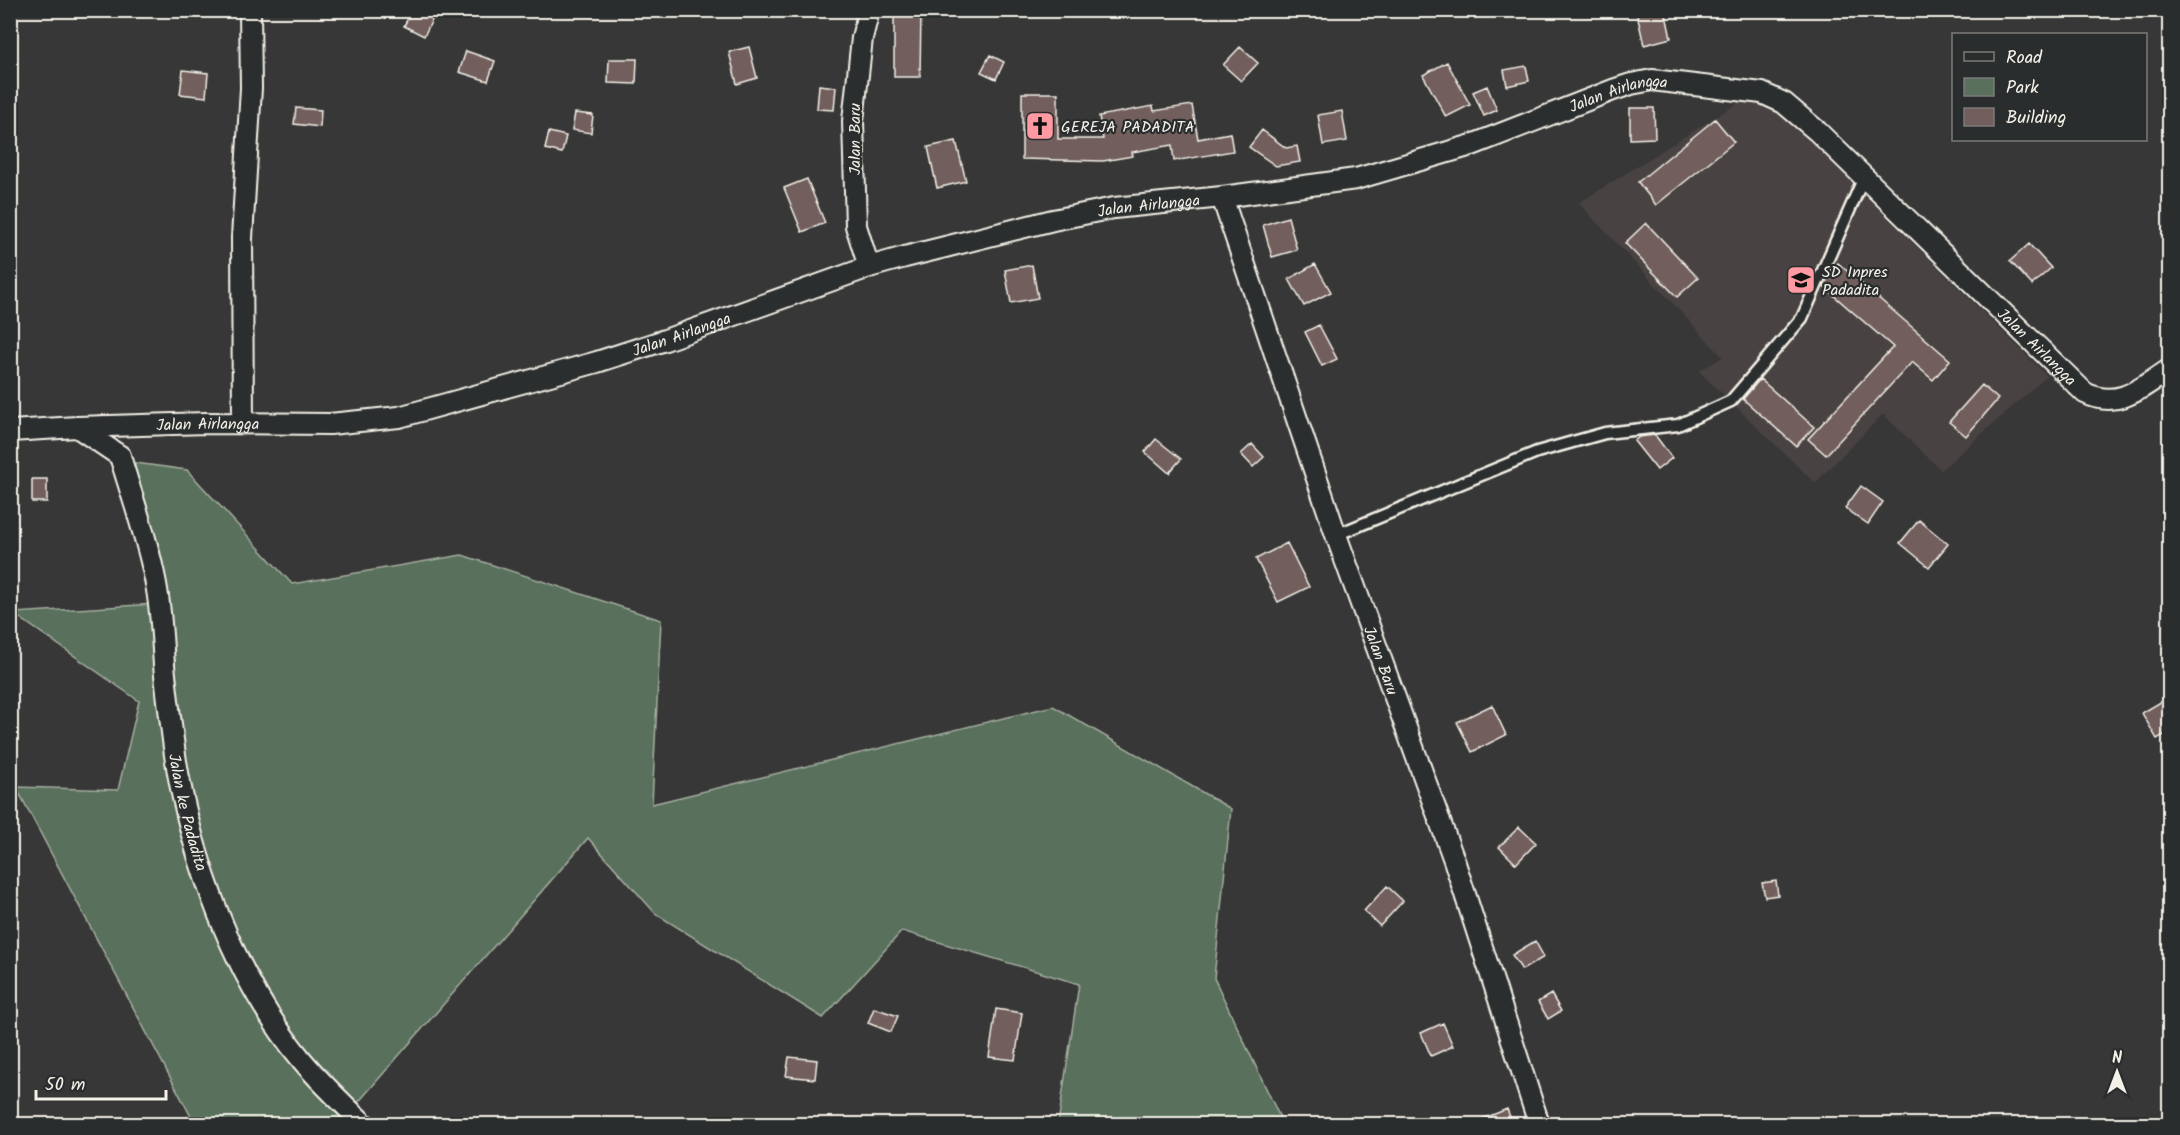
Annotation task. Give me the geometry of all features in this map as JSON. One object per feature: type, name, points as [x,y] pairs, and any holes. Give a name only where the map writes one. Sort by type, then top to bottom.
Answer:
[{"type":"street","points":[[243,422],[242,238],[251,88],[250,10]]},
{"type":"street","name":"Jalan Baru","points":[[869,10],[862,38],[853,121],[856,226],[869,267]]},
{"type":"street","name":"Jalan Airlangga","points":[[10,431],[243,422],[330,424],[399,417],[546,377],[665,340],[869,267],[1093,212],[1144,203],[1222,197],[1356,179],[1472,145],[1613,90],[1652,80],[1762,93],[1784,103],[1817,130],[2085,393],[2094,398],[2108,400],[2127,397],[2169,369]]},
{"type":"street","name":"Jalan Baru","points":[[1222,197],[1336,535],[1454,860],[1539,1125]]},
{"type":"street","points":[[76,427],[120,456],[131,425]]},
{"type":"street","name":"Jalan ke Padadita","points":[[120,456],[155,578],[166,693],[175,755],[182,798],[196,851],[227,931],[251,982],[276,1025],[300,1058],[364,1125]]},
{"type":"lane","points":[[1336,535],[1537,452],[1605,433],[1678,425],[1731,401],[1802,318],[1864,177]]},
{"type":"shaded area","name":"SD Inpres Padadita","points":[[1749,96],[1778,109],[2047,376],[1941,470],[1883,414],[1815,483],[1699,371],[1723,357],[1579,203]]},
{"type":"green space","points":[[113,460],[187,470],[292,584],[462,555],[661,620],[652,804],[1053,706],[1231,809],[1214,978],[1283,1124],[1058,1124],[1079,984],[902,931],[823,1018],[656,914],[588,838],[349,1113],[358,1124],[195,1124],[16,787],[118,790],[139,701],[13,613],[155,604]]},
{"type":"building","points":[[412,10],[437,10],[424,36],[404,26]]},
{"type":"building","points":[[894,10],[921,10],[920,77],[894,77]]},
{"type":"building","points":[[1636,10],[1665,10],[1671,38],[1644,45]]},
{"type":"building","points":[[749,47],[757,78],[737,84],[729,52]]},
{"type":"building","points":[[1240,47],[1258,63],[1241,81],[1223,65]]},
{"type":"building","points":[[466,51],[495,61],[488,81],[459,72]]},
{"type":"building","points":[[990,55],[1004,62],[996,79],[981,72]]},
{"type":"building","points":[[609,59],[637,59],[636,84],[608,83]]},
{"type":"building","points":[[1447,62],[1470,105],[1446,117],[1423,75]]},
{"type":"building","points":[[1526,66],[1529,81],[1507,86],[1504,70]]},
{"type":"building","points":[[183,70],[208,73],[206,97],[180,94]]},
{"type":"building","points":[[819,85],[836,87],[834,110],[817,109]]},
{"type":"building","points":[[1487,86],[1497,110],[1484,116],[1473,92]]},
{"type":"building","points":[[1022,93],[1058,93],[1058,139],[1103,139],[1099,116],[1153,106],[1154,111],[1192,105],[1198,139],[1230,133],[1233,151],[1174,161],[1172,145],[1132,152],[1133,156],[1103,161],[1022,159]]},
{"type":"building","points":[[296,108],[321,110],[320,127],[294,124]]},
{"type":"building","points":[[1630,108],[1654,108],[1655,138],[1630,139]]},
{"type":"building","points":[[1342,111],[1347,141],[1323,145],[1318,115]]},
{"type":"building","points":[[575,113],[593,115],[591,133],[572,130]]},
{"type":"building","points":[[1715,119],[1734,142],[1656,205],[1638,182]]},
{"type":"building","points":[[1262,130],[1286,148],[1297,146],[1300,162],[1276,166],[1249,147]]},
{"type":"building","points":[[549,132],[566,136],[562,153],[545,149]]},
{"type":"building","points":[[956,141],[966,181],[937,188],[928,147]]},
{"type":"building","points":[[807,179],[825,223],[802,232],[784,188]]},
{"type":"building","points":[[1288,217],[1297,250],[1272,257],[1263,225]]},
{"type":"building","points":[[1646,223],[1698,278],[1677,297],[1625,243]]},
{"type":"building","points":[[2029,244],[2051,268],[2032,285],[2010,261]]},
{"type":"building","points":[[1838,263],[1950,360],[1933,380],[1912,362],[1826,455],[1808,439],[1893,347],[1824,287],[1831,271]]},
{"type":"building","points":[[1315,264],[1331,292],[1304,306],[1289,279]]},
{"type":"building","points":[[1032,265],[1038,298],[1011,303],[1005,270]]},
{"type":"building","points":[[1319,325],[1337,359],[1322,366],[1305,332]]},
{"type":"building","points":[[1760,379],[1814,427],[1796,446],[1743,399]]},
{"type":"building","points":[[1982,385],[1998,399],[1966,436],[1949,422]]},
{"type":"building","points":[[1655,435],[1672,458],[1657,470],[1634,441],[1639,437]]},
{"type":"building","points":[[1156,439],[1181,459],[1169,473],[1145,452]]},
{"type":"building","points":[[1252,444],[1264,457],[1253,467],[1241,454]]},
{"type":"building","points":[[32,479],[47,479],[47,502],[32,502]]},
{"type":"building","points":[[1861,486],[1883,502],[1868,524],[1845,508]]},
{"type":"building","points":[[1919,520],[1948,544],[1929,567],[1900,543]]},
{"type":"building","points":[[1287,543],[1309,587],[1278,602],[1256,559]]},
{"type":"building","points":[[2169,697],[2169,732],[2157,739],[2142,713]]},
{"type":"building","points":[[1492,705],[1506,735],[1472,752],[1457,722]]},
{"type":"building","points":[[1519,827],[1536,843],[1516,864],[1499,847]]},
{"type":"building","points":[[1776,881],[1778,895],[1765,897],[1762,883]]},
{"type":"building","points":[[1387,886],[1403,901],[1380,926],[1364,911]]},
{"type":"building","points":[[1535,941],[1544,957],[1522,970],[1512,955]]},
{"type":"building","points":[[1551,994],[1561,1011],[1548,1019],[1538,1002]]},
{"type":"building","points":[[874,1008],[898,1016],[891,1032],[868,1023]]},
{"type":"building","points":[[996,1009],[1022,1013],[1015,1060],[989,1057]]},
{"type":"building","points":[[1443,1023],[1453,1046],[1431,1056],[1421,1033]]},
{"type":"building","points":[[789,1057],[817,1060],[815,1079],[786,1076]]},
{"type":"building","points":[[1507,1109],[1513,1125],[1470,1125],[1470,1124]]},
{"type":"place","name":"GEREJA PADADITA","points":[[1040,126]]},
{"type":"place","name":"SD Inpres Padadita","points":[[1801,280]]}]
